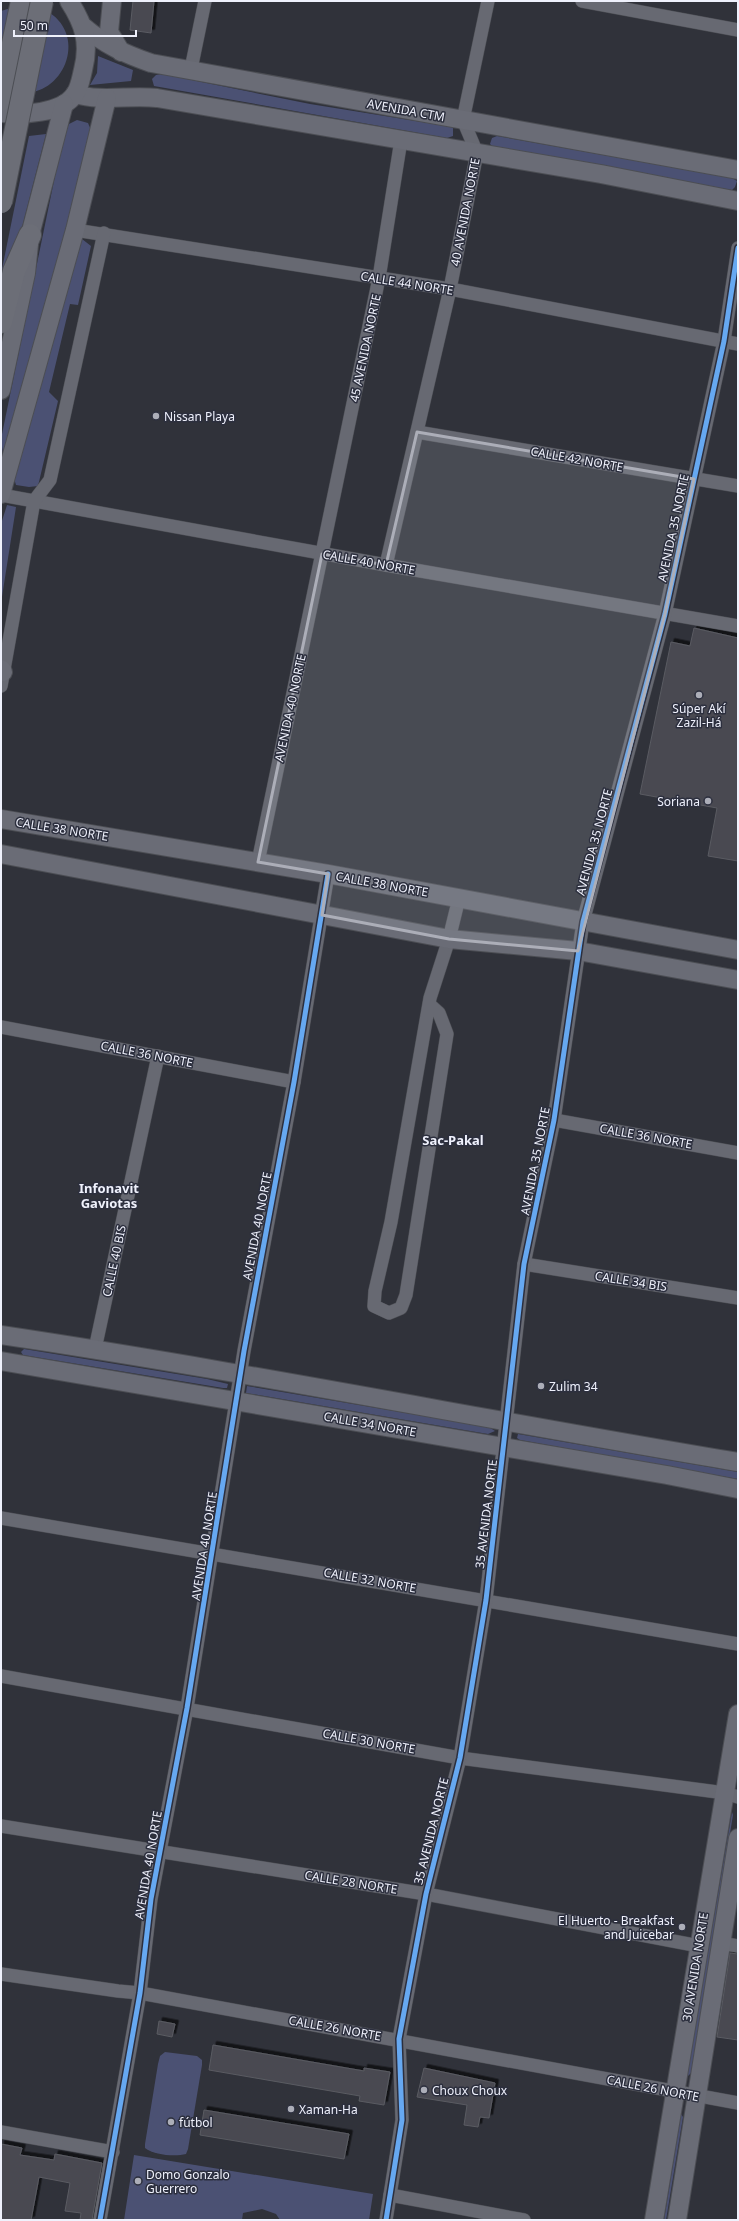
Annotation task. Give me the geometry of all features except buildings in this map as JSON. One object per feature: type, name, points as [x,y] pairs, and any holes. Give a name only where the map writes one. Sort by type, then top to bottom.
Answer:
[{"type":"highway","points":[[1,100],[22,1]]},
{"type":"highway","points":[[1,202],[42,1]]},
{"type":"highway","points":[[1,322],[14,271],[30,236]]},
{"type":"main road","points":[[112,1],[109,32],[122,53]]},
{"type":"main road","points":[[1,390],[26,273],[30,236],[70,99],[85,63],[87,45],[78,11]]},
{"type":"main road","name":"AVENIDA CTM","points":[[78,11],[101,42],[122,53],[151,63],[738,170]]},
{"type":"main road","points":[[1,113],[22,115],[44,111],[70,99],[140,96],[157,98],[477,153],[738,201]]},
{"type":"main road","points":[[1,495],[75,230],[107,98]]},
{"type":"main road","name":"CALLE 38 NORTE","points":[[1,819],[328,874],[738,950]]},
{"type":"main road","points":[[1,854],[449,939],[578,951],[738,980]]},
{"type":"main road","points":[[1,1336],[94,1348],[738,1462]]},
{"type":"main road","name":"CALLE 34 NORTE","points":[[1,1361],[738,1489]]},
{"type":"main road","name":"30 AVENIDA NORTE","points":[[654,2220],[676,2093],[698,1946],[731,1795],[738,1714]]},
{"type":"main road","name":"30 AVENIDA NORTE","points":[[676,2220],[710,2002],[729,1944],[738,1838]]},
{"type":"street","points":[[191,70],[205,1]]},
{"type":"street","points":[[463,120],[488,1]]},
{"type":"street","points":[[582,1],[738,30]]},
{"type":"street","name":"40 AVENIDA NORTE","points":[[386,565],[450,289],[477,153],[463,120]]},
{"type":"street","name":"45 AVENIDA NORTE","points":[[322,554],[379,278],[401,140]]},
{"type":"street","name":"CALLE 44 NORTE","points":[[75,230],[104,233],[450,289],[738,344]]},
{"type":"street","points":[[2,676],[34,501],[50,480],[104,233]]},
{"type":"street","name":"AVENIDA 35 NORTE","points":[[504,1448],[524,1264],[554,1120],[583,922],[665,614],[724,341],[738,248]]},
{"type":"street","name":"CALLE 42 NORTE","points":[[417,432],[738,486]]},
{"type":"street","name":"CALLE 40 NORTE","points":[[1,495],[322,554],[738,626]]},
{"type":"street","name":"AVENIDA 40 NORTE","points":[[258,862],[322,554]]},
{"type":"street","name":"AVENIDA 40 NORTE","points":[[100,2220],[140,1993],[151,1900],[159,1851],[187,1708],[213,1553],[240,1374],[294,1082],[328,874]]},
{"type":"street","points":[[429,1004],[439,1013],[447,1034],[406,1295],[401,1308],[389,1313],[377,1309],[373,1303],[391,1222],[429,1004],[449,939],[459,898]]},
{"type":"street","name":"CALLE 36 NORTE","points":[[1,1027],[294,1082]]},
{"type":"street","name":"CALLE 40 BIS","points":[[94,1348],[158,1056]]},
{"type":"street","name":"CALLE 36 NORTE","points":[[554,1120],[738,1153]]},
{"type":"street","name":"CALLE 34 BIS","points":[[524,1264],[738,1298]]},
{"type":"street","name":"35 AVENIDA NORTE","points":[[386,2220],[402,2120],[399,2039],[426,1894],[460,1758],[486,1600],[504,1448]]},
{"type":"street","name":"CALLE 32 NORTE","points":[[1,1518],[213,1553],[738,1644]]},
{"type":"street","name":"CALLE 30 NORTE","points":[[1,1676],[187,1708],[460,1758],[731,1795]]},
{"type":"street","name":"CALLE 28 NORTE","points":[[1,1826],[426,1894],[698,1946]]},
{"type":"street","name":"CALLE 26 NORTE","points":[[1,1974],[140,1993],[399,2039],[696,2097],[738,2103]]},
{"type":"street","points":[[1,2132],[112,2152]]},
{"type":"street","points":[[390,2195],[524,2220]]},
{"type":"highlighted area","points":[[417,432],[694,479],[665,614],[578,951],[449,939],[322,915],[328,874],[258,862],[322,554],[386,565]]},
{"type":"shaded area","points":[[24,4],[43,9],[60,22],[67,37],[68,54],[63,69],[53,82],[38,91],[21,93],[1,87],[1,11]]},
{"type":"shaded area","points":[[98,56],[133,70],[131,81],[90,85],[97,73]]},
{"type":"shaded area","points":[[162,74],[310,104],[453,127],[453,136],[447,138],[154,86],[152,79],[156,75]]},
{"type":"shaded area","points":[[77,120],[88,123],[93,135],[6,453],[3,454],[1,439],[63,137],[69,124]]},
{"type":"shaded area","points":[[46,134],[1,309],[1,274],[29,136]]},
{"type":"shaded area","points":[[497,136],[732,178],[737,181],[732,190],[494,148],[490,144],[492,138]]},
{"type":"shaded area","points":[[82,239],[91,246],[78,305],[70,304],[49,392],[58,401],[38,486],[29,487],[16,485],[13,475],[79,241]]},
{"type":"shaded area","points":[[7,505],[16,507],[1,603],[1,524]]},
{"type":"shaded area","points":[[24,1349],[207,1379],[228,1384],[227,1388],[223,1388],[23,1355],[21,1352]]},
{"type":"shaded area","points":[[247,1386],[489,1427],[495,1431],[488,1434],[246,1393]]},
{"type":"shaded area","points":[[518,1434],[738,1472],[738,1479],[520,1440],[517,1438]]},
{"type":"shaded area","points":[[732,1812],[733,1815],[691,2073],[688,2076],[687,2073]]},
{"type":"shaded area","name":"fútbol","points":[[165,2052],[197,2056],[202,2060],[188,2149],[186,2154],[181,2155],[159,2154],[145,2148],[158,2064],[160,2056]]},
{"type":"shaded area","points":[[681,2114],[683,2117],[666,2220],[664,2220]]},
{"type":"shaded area","points":[[134,2155],[373,2194],[369,2220],[280,2220],[276,2214],[262,2209],[243,2213],[242,2220],[124,2220]]},
{"type":"cycle path","points":[[386,2220],[402,2120],[399,2039],[426,1894],[460,1758],[486,1600],[524,1264],[554,1120],[583,922],[665,614],[724,341],[738,248]]},
{"type":"cycle path","points":[[100,2220],[140,1993],[151,1899],[187,1708],[244,1351],[294,1082],[328,874]]},
{"type":"place","name":"Nissan Playa","points":[[156,416]]},
{"type":"place","name":"Súper Akí Zazil-Há","points":[[699,695]]},
{"type":"place","name":"Soriana","points":[[708,801]]},
{"type":"place","name":"Zulim 34","points":[[541,1386]]},
{"type":"place","name":"El Huerto - Breakfast and Juicebar","points":[[682,1927]]},
{"type":"place","name":"Choux Choux","points":[[424,2090]]},
{"type":"place","name":"Xaman-Ha","points":[[291,2109]]},
{"type":"place","name":"fútbol","points":[[171,2122]]},
{"type":"place","name":"Domo Gonzalo Guerrero","points":[[138,2181]]},
{"type":"district","name":"Sac-Pakal","points":[[453,1140]]},
{"type":"district","name":"Infonavit Gaviotas","points":[[109,1196]]}]
